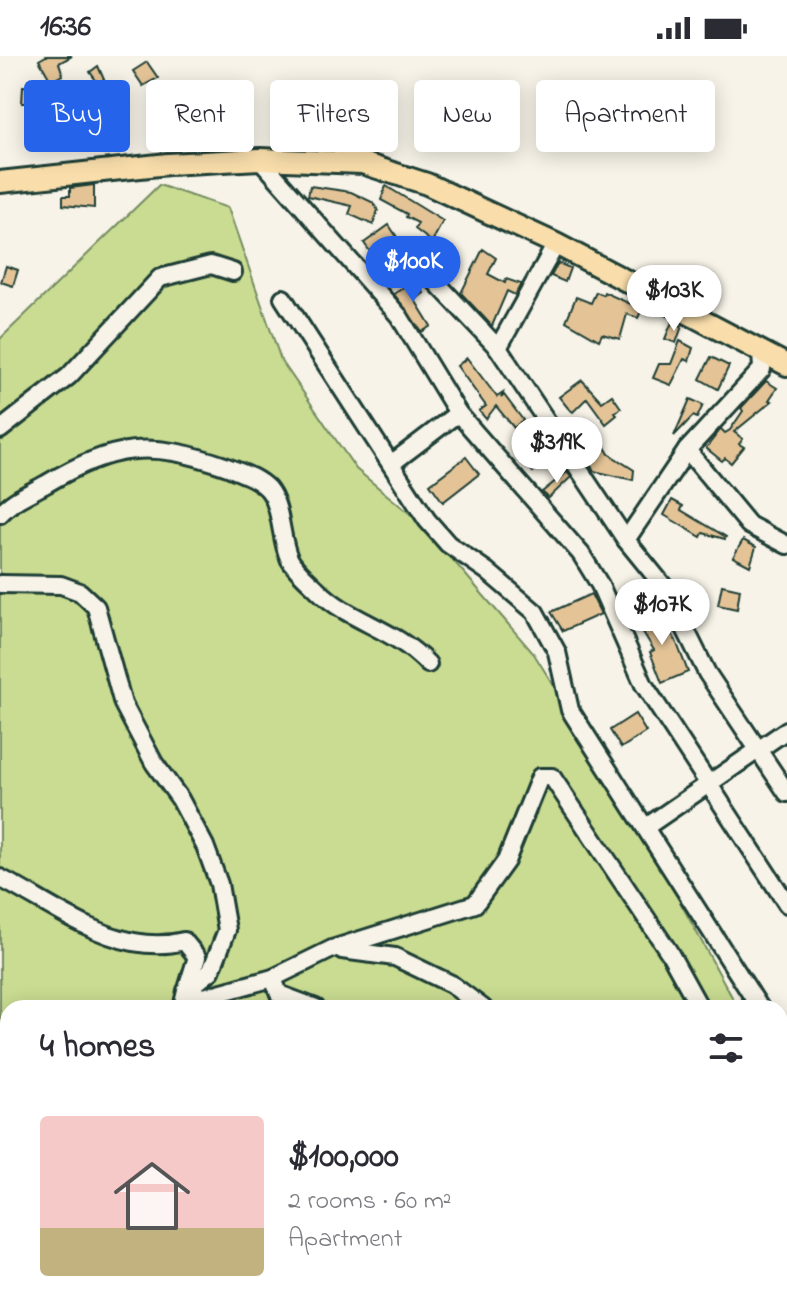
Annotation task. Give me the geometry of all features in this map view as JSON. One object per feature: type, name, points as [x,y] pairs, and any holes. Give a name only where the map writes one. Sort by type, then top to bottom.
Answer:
[{"type":"main road","points":[[0,182],[168,164],[260,159],[362,163],[427,184],[556,244],[787,365]]},
{"type":"street","points":[[260,159],[399,316],[458,413],[581,554],[600,585],[644,685],[787,904]]},
{"type":"street","points":[[498,348],[556,244]]},
{"type":"street","points":[[0,430],[69,376],[160,278],[211,265],[233,272]]},
{"type":"street","points":[[432,278],[498,348],[626,540],[665,588],[707,673],[787,793]]},
{"type":"street","points":[[283,298],[391,464],[448,544],[487,571],[535,612],[557,652],[570,710],[755,1000]]},
{"type":"street","points":[[626,540],[687,450],[762,369],[761,352]]},
{"type":"street","points":[[391,464],[458,413]]},
{"type":"street","points":[[0,514],[8,505],[59,476],[99,457],[132,447],[169,450],[249,475],[269,490],[290,559],[330,602],[387,630],[410,645],[428,664]]},
{"type":"street","points":[[687,450],[749,525],[787,545]]},
{"type":"street","points":[[0,584],[61,585],[80,592],[96,607],[123,704],[154,763],[180,799],[205,846],[219,884],[227,930],[211,971],[186,991]]},
{"type":"street","points":[[646,827],[709,787],[787,730]]},
{"type":"street","points":[[186,991],[204,997],[273,978],[332,949],[475,904],[506,861],[540,777],[552,777],[669,952],[696,1000]]},
{"type":"street","points":[[0,878],[95,929],[132,944],[163,946],[184,941],[197,957],[184,1000]]},
{"type":"street","points":[[332,949],[395,957],[451,984],[472,1000]]},
{"type":"street","points":[[273,978],[279,994],[295,1000]]},
{"type":"green space","points":[[159,185],[228,208],[281,360],[356,469],[421,523],[534,654],[621,794],[734,1000],[0,1000],[0,339]]},
{"type":"building","points":[[46,56],[72,56],[59,63],[63,75],[53,80],[39,60]]},
{"type":"building","points":[[147,62],[158,78],[146,80],[143,86],[133,71]]},
{"type":"building","points":[[98,66],[104,80],[96,80],[90,72]]},
{"type":"building","points":[[94,185],[94,208],[63,205],[63,196],[70,196],[70,188]]},
{"type":"building","points":[[310,186],[351,192],[372,202],[378,210],[373,225],[349,214],[352,206],[308,196]]},
{"type":"building","points":[[386,186],[443,221],[432,242],[415,229],[418,223],[381,200]]},
{"type":"building","points":[[389,225],[397,237],[386,246],[399,265],[381,278],[375,270],[380,266],[364,243]]},
{"type":"building","points":[[483,249],[496,258],[488,274],[505,283],[506,279],[521,284],[515,295],[507,291],[492,326],[461,293]]},
{"type":"building","points":[[558,263],[570,268],[565,282],[551,276]]},
{"type":"building","points":[[6,266],[18,270],[13,286],[1,282]]},
{"type":"building","points":[[700,270],[713,275],[701,295],[691,291]]},
{"type":"building","points":[[414,280],[424,293],[415,300],[431,326],[422,332],[394,294]]},
{"type":"building","points":[[596,292],[603,295],[604,292],[642,309],[638,318],[627,314],[620,339],[602,334],[599,340],[566,321],[576,297],[591,303]]},
{"type":"building","points":[[672,322],[682,326],[676,343],[665,339]]},
{"type":"building","points":[[680,341],[693,348],[689,361],[684,359],[671,385],[653,378],[659,364],[671,364]]},
{"type":"building","points":[[711,357],[729,366],[718,389],[700,379]]},
{"type":"building","points":[[467,358],[497,397],[503,393],[501,398],[504,395],[523,420],[514,428],[496,406],[486,419],[479,411],[486,406],[457,366]]},
{"type":"building","points":[[582,380],[602,402],[612,395],[621,408],[606,424],[587,398],[573,412],[559,397]]},
{"type":"building","points":[[766,381],[777,388],[769,400],[772,401],[734,432],[743,439],[739,444],[744,447],[731,463],[725,458],[722,461],[706,448],[721,429],[725,433],[730,430],[743,411],[741,408]]},
{"type":"building","points":[[690,399],[703,405],[697,418],[693,416],[674,436]]},
{"type":"building","points":[[537,440],[551,457],[533,472],[519,454]]},
{"type":"building","points":[[602,442],[609,454],[634,470],[633,480],[594,471],[584,454]]},
{"type":"building","points":[[466,457],[479,474],[443,502],[430,484]]},
{"type":"building","points":[[567,472],[571,477],[549,498],[542,492]]},
{"type":"building","points":[[672,500],[683,506],[681,510],[725,539],[703,533],[701,537],[664,515]]},
{"type":"building","points":[[743,540],[756,547],[750,566],[733,557]]},
{"type":"building","points":[[722,585],[740,589],[737,609],[718,605]]},
{"type":"building","points":[[591,594],[601,614],[563,631],[551,612]]},
{"type":"building","points":[[649,610],[653,617],[660,613],[676,641],[688,672],[662,683],[650,652],[654,650],[635,619]]},
{"type":"building","points":[[635,714],[646,732],[621,748],[610,730]]}]
